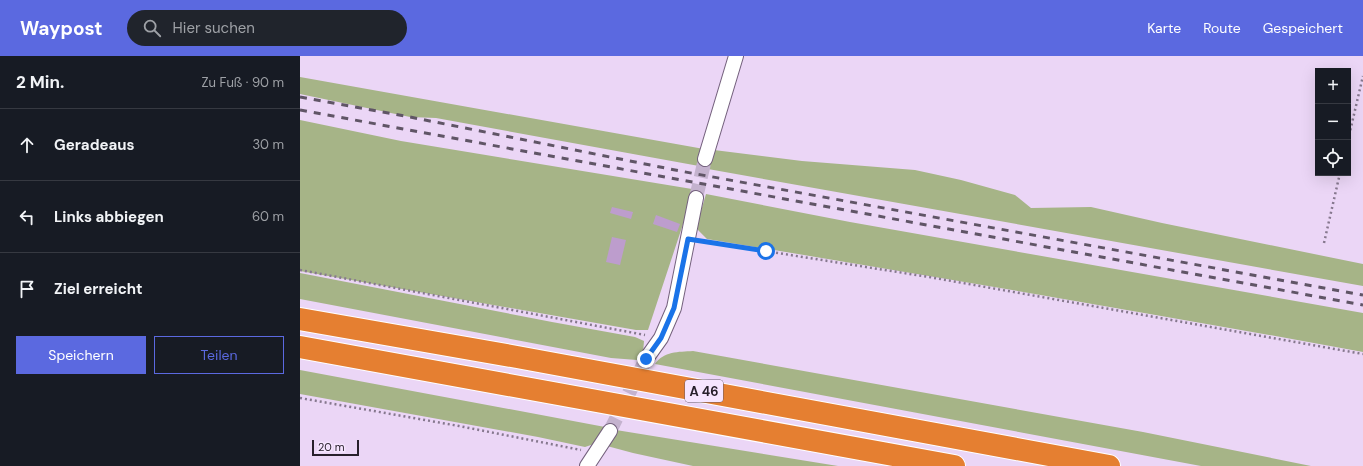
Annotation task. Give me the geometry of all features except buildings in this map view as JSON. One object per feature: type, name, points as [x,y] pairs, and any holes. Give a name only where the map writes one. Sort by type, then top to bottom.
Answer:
[{"type":"highway","name":"A 46","points":[[300,319],[517,357],[1109,466]]},
{"type":"highway","name":"A 46","points":[[300,347],[954,466]]},
{"type":"street","points":[[705,159],[736,56]]},
{"type":"street","points":[[646,359],[661,338],[674,308],[696,198]]},
{"type":"street","points":[[589,462],[610,431]]},
{"type":"path","points":[[1351,127],[1363,76]]},
{"type":"path","points":[[1324,243],[1339,176]]},
{"type":"path","points":[[688,239],[936,278],[1363,354]]},
{"type":"path","points":[[300,270],[661,338]]},
{"type":"path","points":[[300,398],[460,426],[585,451],[589,462]]},
{"type":"green space","points":[[300,77],[704,149],[699,166],[436,118],[410,117],[300,94]]},
{"type":"green space","points":[[300,120],[401,141],[692,189],[687,212],[648,330],[636,330],[300,271]]},
{"type":"green space","points":[[714,150],[802,161],[915,170],[961,180],[1015,195],[1031,208],[1091,207],[1363,264],[1363,286],[708,169]]},
{"type":"green space","points":[[706,194],[850,222],[1363,313],[1363,352],[1035,294],[707,239],[698,230],[698,221]]},
{"type":"green space","points":[[300,273],[635,337],[644,341],[643,353],[637,360],[611,358],[300,299]]},
{"type":"green space","points":[[693,351],[1143,432],[1311,466],[1201,466],[655,364],[667,354]]},
{"type":"green space","points":[[300,370],[605,427],[600,438],[594,444],[585,447],[538,437],[300,394]]},
{"type":"green space","points":[[616,430],[838,466],[693,466],[607,446]]},
{"type":"tunnel","points":[[696,198],[705,159]]},
{"type":"tunnel","points":[[610,431],[646,359]]},
{"type":"railway","points":[[300,97],[410,117],[680,171],[1363,295]]},
{"type":"railway","points":[[300,110],[1363,305]]},
{"type":"route","points":[[646,359],[661,338],[674,308],[688,239],[766,251]]}]
